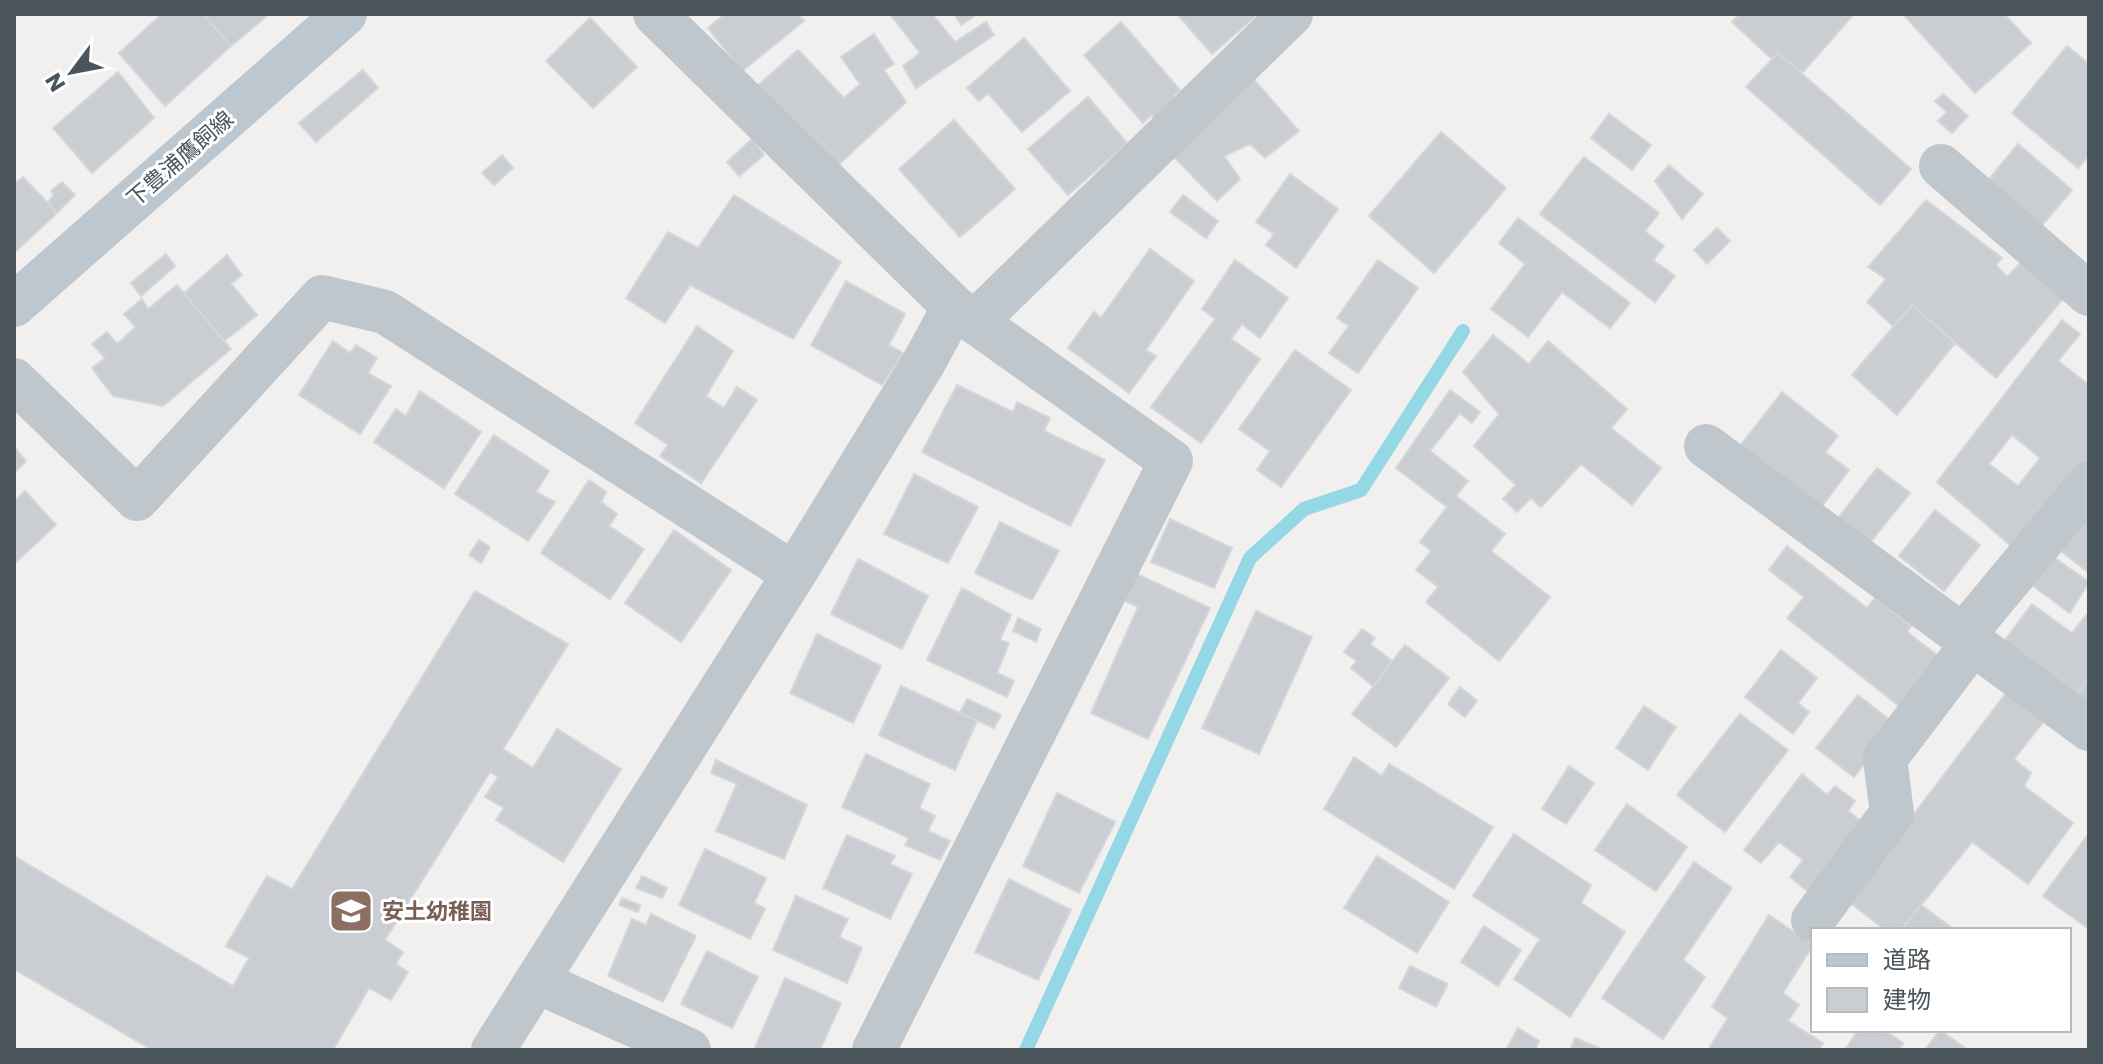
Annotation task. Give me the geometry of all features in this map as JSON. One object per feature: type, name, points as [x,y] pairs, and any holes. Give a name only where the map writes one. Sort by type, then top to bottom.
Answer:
[{"type":"main road","name":"下豊浦鷹飼線","points":[[14,305],[345,14]]},
{"type":"street","points":[[655,14],[965,315],[1171,461],[874,1050]]},
{"type":"street","points":[[493,1050],[924,362],[965,315],[1291,14]]},
{"type":"street","points":[[1941,166],[2089,294]]},
{"type":"street","points":[[14,380],[137,499],[322,297],[385,312],[794,574]]},
{"type":"street","points":[[1706,446],[2089,729]]},
{"type":"street","points":[[1813,920],[1892,813],[1885,759],[1967,640],[2089,484]]},
{"type":"street","points":[[538,982],[689,1050]]},
{"type":"building","points":[[162,14],[203,14],[231,46],[165,106],[119,53]]},
{"type":"building","points":[[203,14],[269,14],[231,46]]},
{"type":"building","points":[[725,14],[797,14],[804,21],[742,71],[708,28]]},
{"type":"building","points":[[890,14],[932,14],[955,42],[986,22],[994,35],[916,88],[903,66],[920,53]]},
{"type":"building","points":[[954,14],[977,14],[961,25]]},
{"type":"building","points":[[1177,14],[1258,14],[1212,54]]},
{"type":"building","points":[[1740,14],[1854,14],[1802,73],[1778,53],[1772,59],[1732,22]]},
{"type":"building","points":[[1903,14],[2004,14],[2031,43],[1975,93]]},
{"type":"building","points":[[590,18],[637,67],[593,108],[546,61]]},
{"type":"building","points":[[1121,22],[1180,90],[1173,96],[1182,105],[1160,125],[1151,115],[1143,123],[1084,55]]},
{"type":"building","points":[[874,34],[894,64],[884,70],[906,102],[836,167],[757,86],[798,50],[844,98],[860,84],[841,57]]},
{"type":"building","points":[[1024,38],[1070,91],[1022,132],[988,93],[979,101],[967,88]]},
{"type":"building","points":[[2067,46],[2089,64],[2089,155],[2078,168],[2012,113]]},
{"type":"building","points":[[1778,53],[1911,169],[1880,205],[1746,87]]},
{"type":"building","points":[[363,70],[378,88],[316,142],[299,123]]},
{"type":"building","points":[[118,72],[154,118],[92,173],[53,128]]},
{"type":"building","points":[[1250,75],[1299,131],[1265,158],[1250,144],[1224,156],[1240,179],[1217,201],[1170,153]]},
{"type":"building","points":[[1943,94],[1968,116],[1952,133],[1938,121],[1947,112],[1935,101]]},
{"type":"building","points":[[1088,97],[1127,143],[1068,195],[1028,149]]},
{"type":"building","points":[[1609,114],[1651,145],[1632,170],[1591,138]]},
{"type":"building","points":[[954,120],[1015,189],[960,237],[899,169]]},
{"type":"building","points":[[1441,132],[1506,188],[1434,273],[1369,216]]},
{"type":"building","points":[[752,139],[764,155],[739,176],[727,162]]},
{"type":"building","points":[[2018,144],[2072,190],[2038,230],[1984,185]]},
{"type":"building","points":[[502,155],[513,168],[494,185],[482,173]]},
{"type":"building","points":[[1584,157],[1659,213],[1645,231],[1664,246],[1653,260],[1675,276],[1655,302],[1540,214]]},
{"type":"building","points":[[1669,165],[1703,194],[1682,219],[1655,181]]},
{"type":"building","points":[[1290,174],[1338,209],[1296,268],[1266,245],[1274,234],[1256,222]]},
{"type":"building","points":[[23,177],[57,213],[14,253],[14,184]]},
{"type":"building","points":[[62,182],[75,195],[57,213],[48,202],[54,195],[51,191]]},
{"type":"building","points":[[734,195],[841,262],[793,339],[690,285],[665,323],[626,298],[668,232],[698,248]]},
{"type":"building","points":[[1183,195],[1218,221],[1206,238],[1170,212]]},
{"type":"building","points":[[1926,200],[2002,258],[1996,265],[2007,277],[2025,258],[2068,293],[1996,378],[1912,305],[1893,326],[1867,302],[1886,279],[1868,267]]},
{"type":"building","points":[[1518,218],[1630,303],[1610,328],[1562,292],[1528,337],[1491,309],[1525,264],[1499,243]]},
{"type":"building","points":[[1717,228],[1730,241],[1707,264],[1694,250]]},
{"type":"building","points":[[1150,249],[1194,281],[1146,350],[1156,356],[1129,393],[1068,348],[1094,312],[1101,318]]},
{"type":"building","points":[[166,254],[175,266],[141,296],[131,283]]},
{"type":"building","points":[[227,255],[242,275],[231,284],[257,315],[224,341],[184,293]]},
{"type":"building","points":[[1235,260],[1288,298],[1260,338],[1242,324],[1231,339],[1260,359],[1201,443],[1151,407],[1215,319],[1202,309]]},
{"type":"building","points":[[1378,260],[1418,288],[1358,373],[1329,353],[1349,326],[1337,318]]},
{"type":"building","points":[[846,281],[905,314],[889,345],[903,353],[882,385],[811,345]]},
{"type":"building","points":[[177,285],[231,349],[163,406],[113,396],[92,368],[105,358],[92,344],[107,332],[117,344],[136,327],[124,314],[142,299],[148,309]]},
{"type":"building","points":[[1912,305],[1955,343],[1897,415],[1852,375]]},
{"type":"building","points":[[2062,320],[2080,334],[2058,361],[2089,385],[2089,461],[2018,552],[1937,482]],"holes":[[[2012,435],[2040,458],[2018,486],[1989,464]]]},
{"type":"building","points":[[697,326],[733,351],[706,396],[724,408],[737,387],[757,400],[701,483],[660,456],[668,445],[635,423]]},
{"type":"building","points":[[1493,335],[1529,364],[1548,341],[1627,409],[1611,428],[1661,468],[1632,505],[1581,464],[1541,507],[1531,498],[1517,512],[1503,499],[1516,485],[1474,446],[1499,414],[1463,372]]},
{"type":"building","points":[[333,341],[350,353],[356,345],[377,358],[368,373],[391,386],[360,434],[299,395]]},
{"type":"building","points":[[1295,350],[1351,390],[1281,487],[1257,470],[1270,451],[1239,429]]},
{"type":"building","points":[[957,385],[1013,412],[1017,402],[1050,418],[1044,431],[1105,460],[1070,526],[922,452]]},
{"type":"building","points":[[1450,390],[1480,412],[1472,423],[1460,413],[1430,451],[1468,481],[1456,496],[1505,534],[1491,551],[1550,597],[1499,661],[1426,602],[1438,587],[1416,570],[1431,551],[1420,542],[1447,507],[1396,468]]},
{"type":"building","points":[[420,391],[481,432],[444,488],[374,442],[396,409],[406,416]]},
{"type":"building","points":[[1782,392],[1838,436],[1825,452],[1849,470],[1820,509],[1740,446]]},
{"type":"building","points":[[494,435],[549,471],[536,492],[555,502],[528,541],[455,494]]},
{"type":"building","points":[[14,447],[26,461],[14,473]]},
{"type":"building","points":[[1877,468],[1910,493],[1864,550],[1832,526]]},
{"type":"building","points":[[914,474],[978,507],[948,563],[884,534]]},
{"type":"building","points":[[589,480],[606,492],[601,502],[617,514],[609,526],[644,549],[610,599],[541,553]]},
{"type":"building","points":[[25,491],[56,525],[14,564],[14,502]]},
{"type":"building","points":[[2089,504],[2089,573],[2056,547]]},
{"type":"building","points":[[1935,510],[1980,545],[1944,591],[1899,556]]},
{"type":"building","points":[[1170,519],[1232,548],[1214,588],[1151,562]]},
{"type":"building","points":[[1000,522],[1059,551],[1032,600],[975,573]]},
{"type":"building","points":[[674,530],[731,570],[681,642],[625,603]]},
{"type":"building","points":[[479,540],[490,547],[481,563],[469,555]]},
{"type":"building","points":[[1787,546],[1867,608],[1875,598],[1911,626],[1907,632],[1946,662],[1907,712],[1787,618],[1804,597],[1769,570]]},
{"type":"building","points":[[2046,552],[2089,582],[2070,613],[2026,581]]},
{"type":"building","points":[[858,559],[928,596],[902,649],[831,614]]},
{"type":"building","points":[[1128,570],[1210,608],[1148,739],[1091,713],[1138,607],[1117,597]]},
{"type":"building","points":[[962,588],[1011,615],[1000,640],[1009,643],[997,673],[1014,681],[1007,697],[927,660]]},
{"type":"building","points":[[475,591],[568,644],[503,749],[533,768],[557,729],[621,769],[563,862],[496,820],[504,808],[485,797],[498,777],[490,772],[385,940],[403,952],[396,964],[408,972],[391,1000],[369,988],[333,1050],[152,1050],[14,969],[14,856],[233,986],[249,958],[226,946],[267,876],[292,889]]},
{"type":"building","points":[[2032,604],[2072,633],[2086,615],[2089,617],[2089,678],[2070,704],[1997,651]]},
{"type":"building","points":[[1256,611],[1312,637],[1259,754],[1202,728]]},
{"type":"building","points":[[1018,618],[1041,629],[1036,642],[1013,631]]},
{"type":"building","points":[[1362,629],[1375,638],[1370,644],[1392,661],[1373,686],[1351,668],[1357,661],[1344,652]]},
{"type":"building","points":[[817,634],[881,666],[853,723],[790,693]]},
{"type":"building","points":[[1405,645],[1449,678],[1396,747],[1352,714]]},
{"type":"building","points":[[1781,650],[1817,678],[1798,703],[1809,712],[1793,734],[1745,697]]},
{"type":"building","points":[[2089,678],[2089,708],[2075,697]]},
{"type":"building","points":[[901,686],[977,721],[955,770],[879,735]]},
{"type":"building","points":[[1460,687],[1477,701],[1465,717],[1448,704]]},
{"type":"building","points":[[2006,693],[2045,720],[2014,759],[2031,773],[2024,786],[2073,823],[2028,884],[1972,842],[1903,928],[1882,928],[1848,901]]},
{"type":"building","points":[[1858,695],[1895,724],[1854,777],[1816,748]]},
{"type":"building","points":[[967,699],[1001,715],[994,728],[960,713]]},
{"type":"building","points":[[1644,706],[1676,727],[1648,770],[1616,748]]},
{"type":"building","points":[[1740,714],[1788,750],[1725,832],[1677,795]]},
{"type":"building","points":[[866,754],[930,784],[919,808],[935,816],[928,831],[950,841],[940,860],[905,845],[909,838],[842,807]]},
{"type":"building","points":[[1354,757],[1382,776],[1389,764],[1493,827],[1454,889],[1324,809]]},
{"type":"building","points":[[716,760],[807,805],[784,859],[716,831],[737,784],[711,773]]},
{"type":"building","points":[[1569,766],[1594,783],[1566,824],[1542,809]]},
{"type":"building","points":[[1802,774],[1827,795],[1835,786],[1855,801],[1848,811],[1869,828],[1815,897],[1790,877],[1803,860],[1779,842],[1761,863],[1744,850]]},
{"type":"building","points":[[1057,793],[1115,822],[1079,893],[1023,866]]},
{"type":"building","points":[[1627,804],[1687,847],[1656,891],[1595,850]]},
{"type":"building","points":[[2089,833],[2089,929],[2043,896]]},
{"type":"building","points":[[1514,834],[1591,885],[1581,903],[1625,932],[1570,1017],[1514,979],[1540,939],[1473,896]]},
{"type":"building","points":[[847,835],[895,856],[890,864],[912,874],[890,919],[823,888]]},
{"type":"building","points":[[705,849],[766,878],[754,903],[765,909],[750,939],[679,905]]},
{"type":"building","points":[[1377,856],[1449,902],[1417,953],[1344,908]]},
{"type":"building","points":[[1694,862],[1732,888],[1683,960],[1705,977],[1663,1039],[1602,998]]},
{"type":"building","points":[[642,876],[667,888],[662,898],[636,888]]},
{"type":"building","points":[[1009,879],[1071,910],[1038,980],[975,952]]},
{"type":"building","points":[[796,896],[848,919],[839,937],[862,948],[847,983],[773,950]]},
{"type":"building","points":[[622,898],[640,905],[638,912],[619,905]]},
{"type":"building","points":[[1921,905],[1952,928],[1903,928]]},
{"type":"building","points":[[651,914],[696,936],[663,1002],[608,976],[632,919],[646,925]]},
{"type":"building","points":[[1769,915],[1811,944],[1783,993],[1799,1005],[1788,1021],[1823,1043],[1819,1050],[1708,1050],[1728,1018],[1712,1007]]},
{"type":"building","points":[[1484,926],[1521,950],[1498,986],[1461,962]]},
{"type":"building","points":[[707,951],[758,977],[732,1028],[681,1004]]},
{"type":"building","points":[[1410,966],[1448,984],[1436,1007],[1399,988]]},
{"type":"building","points":[[785,978],[841,1003],[820,1050],[754,1050]]},
{"type":"building","points":[[1518,1028],[1539,1041],[1535,1050],[1506,1050]]},
{"type":"building","points":[[1857,1032],[1887,1032],[1903,1043],[1899,1050],[1845,1050]]},
{"type":"building","points":[[1938,1032],[1943,1032],[1968,1050],[1925,1050]]},
{"type":"building","points":[[1575,1038],[1604,1050],[1570,1050]]},
{"type":"waterway","points":[[1026,1050],[1250,558],[1304,509],[1361,490],[1463,331]]},
{"type":"place","name":"安土幼稚園","points":[[351,911]]}]
